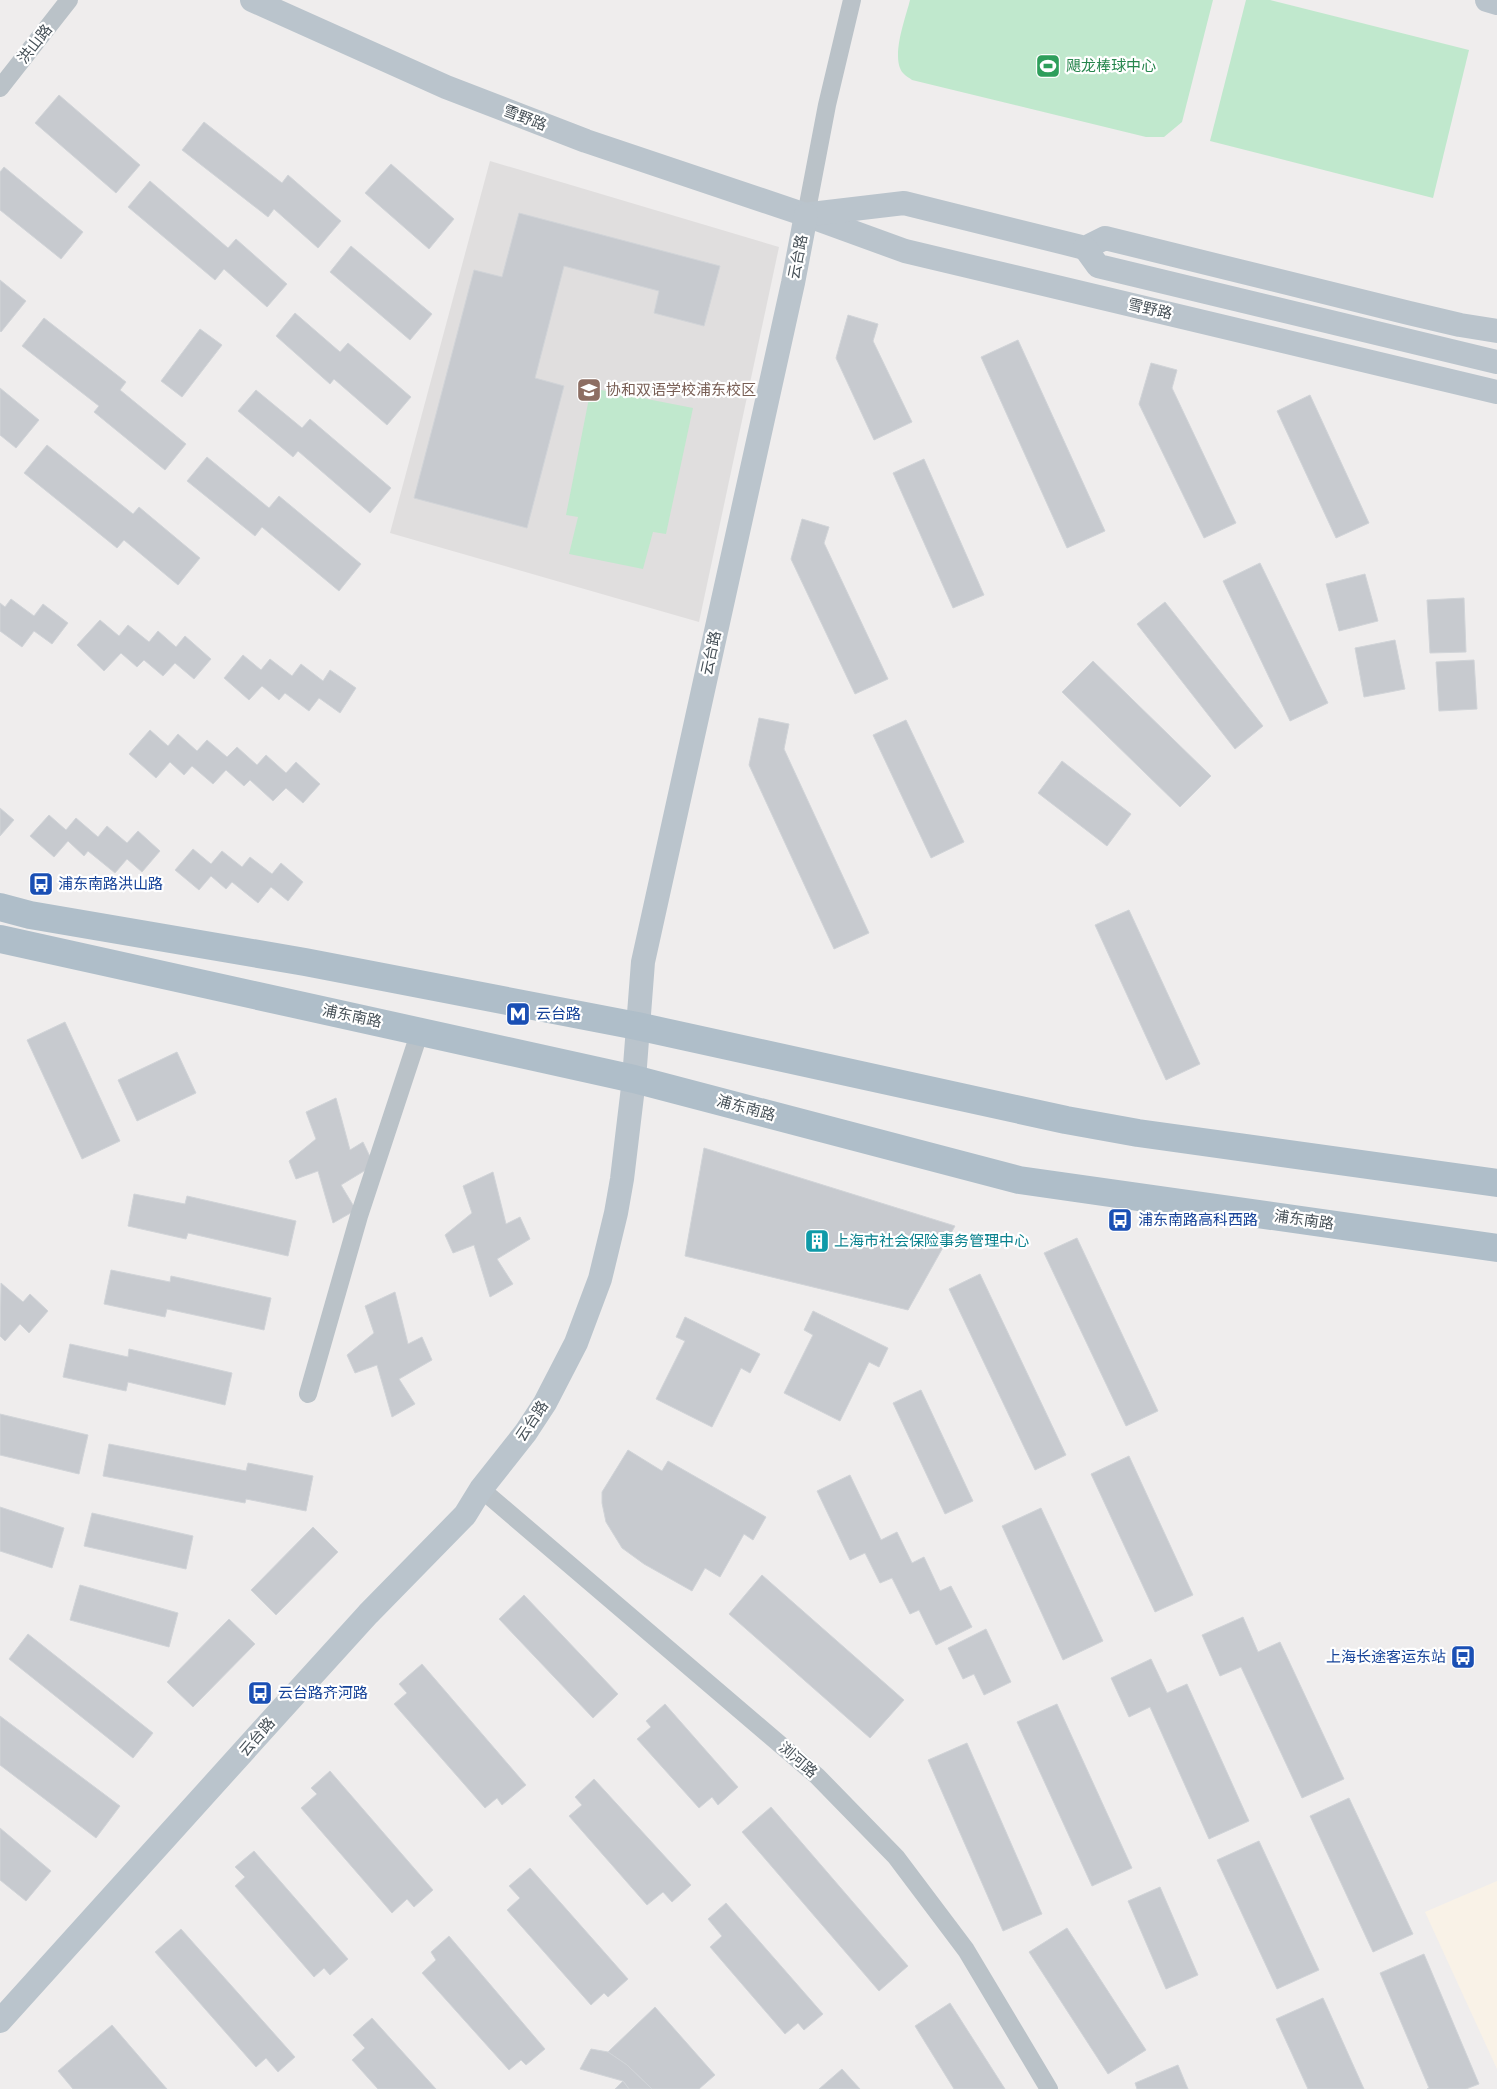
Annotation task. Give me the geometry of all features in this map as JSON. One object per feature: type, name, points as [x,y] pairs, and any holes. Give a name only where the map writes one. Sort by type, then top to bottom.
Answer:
[{"type":"main road","points":[[0,907],[30,915],[305,962],[636,1026],[1066,1120],[1138,1133],[1497,1184]]},
{"type":"main road","name":"浦东南路","points":[[0,939],[634,1079],[1019,1180],[1497,1248]]},
{"type":"street","name":"洪山路","points":[[0,88],[69,0]]},
{"type":"street","name":"雪野路","points":[[252,0],[446,87],[596,145],[806,215],[905,251],[1497,392]]},
{"type":"street","name":"云台路","points":[[0,2021],[368,1614],[465,1515],[481,1489],[526,1432],[544,1403],[561,1373],[589,1312],[600,1279],[622,1179],[634,1079],[636,1026],[643,962],[788,302],[827,105],[852,0]]},
{"type":"street","points":[[1487,0],[1497,3]]},
{"type":"street","name":"雪野路","points":[[806,215],[904,203],[1085,248]]},
{"type":"street","points":[[1497,330],[1460,325],[1400,311],[1105,238],[1085,248],[1098,266],[1497,362]]},
{"type":"street","points":[[308,1394],[359,1216],[420,1031]]},
{"type":"street","name":"浏河路","points":[[481,1489],[817,1776],[889,1851],[966,1950],[1049,2089]]},
{"type":"shaded area","name":"协和双语学校浦东校区","points":[[490,161],[779,247],[699,622],[390,533]]},
{"type":"shaded area","points":[[1497,1881],[1497,2069],[1425,1912]]},
{"type":"green space","name":"飓龙棒球中心","points":[[910,0],[1213,0],[1182,122],[1164,137],[1146,137],[912,80],[903,73],[899,66],[898,58],[900,37]]},
{"type":"green space","points":[[1246,0],[1270,0],[1469,50],[1433,198],[1210,141]]},
{"type":"green space","points":[[591,388],[693,408],[666,534],[653,532],[643,569],[569,554],[578,517],[566,515]]},
{"type":"building","points":[[59,95],[140,165],[116,193],[35,123]]},
{"type":"building","points":[[204,122],[282,183],[288,175],[341,221],[318,248],[274,209],[268,217],[182,150]]},
{"type":"building","points":[[391,164],[454,219],[429,249],[365,193]]},
{"type":"building","points":[[4,167],[83,232],[61,259],[0,210],[0,172]]},
{"type":"building","points":[[150,181],[228,248],[236,239],[287,284],[267,307],[224,269],[215,280],[128,207]]},
{"type":"building","points":[[519,213],[720,266],[704,326],[654,313],[659,291],[564,266],[535,378],[564,386],[527,528],[414,498],[474,270],[502,277]]},
{"type":"building","points":[[351,246],[432,314],[410,340],[330,272]]},
{"type":"building","points":[[0,280],[26,301],[1,332],[0,331]]},
{"type":"building","points":[[295,313],[340,352],[348,343],[411,397],[387,425],[334,379],[330,384],[276,336]]},
{"type":"building","points":[[848,315],[878,324],[873,341],[912,422],[874,440],[836,358]]},
{"type":"building","points":[[44,318],[126,382],[120,390],[186,444],[165,470],[94,412],[99,406],[22,346]]},
{"type":"building","points":[[200,329],[222,345],[182,397],[161,381]]},
{"type":"building","points":[[1018,340],[1105,531],[1067,548],[981,357]]},
{"type":"building","points":[[1151,363],[1177,370],[1172,388],[1236,523],[1204,538],[1139,404]]},
{"type":"building","points":[[0,388],[39,420],[16,448],[0,435]]},
{"type":"building","points":[[256,390],[302,428],[310,419],[391,488],[370,513],[298,451],[293,457],[238,411]]},
{"type":"building","points":[[1310,395],[1369,523],[1336,538],[1277,411]]},
{"type":"building","points":[[47,445],[133,514],[139,507],[200,558],[178,585],[124,540],[117,548],[24,473]]},
{"type":"building","points":[[207,457],[269,508],[279,496],[361,564],[339,591],[262,527],[255,536],[187,481]]},
{"type":"building","points":[[924,459],[984,595],[953,608],[893,473]]},
{"type":"building","points":[[802,519],[829,527],[824,543],[888,679],[855,694],[791,559]]},
{"type":"building","points":[[1260,563],[1328,703],[1290,721],[1223,581]]},
{"type":"building","points":[[1365,574],[1378,621],[1339,631],[1326,584]]},
{"type":"building","points":[[1464,598],[1466,652],[1430,653],[1427,600]]},
{"type":"building","points":[[11,599],[34,616],[43,604],[68,623],[52,644],[34,631],[22,647],[0,631],[0,603],[5,607]]},
{"type":"building","points":[[1165,602],[1263,726],[1235,749],[1137,624]]},
{"type":"building","points":[[100,620],[119,636],[128,625],[149,642],[158,631],[176,647],[185,636],[211,659],[194,679],[175,663],[163,676],[144,660],[137,667],[121,653],[104,671],[77,645]]},
{"type":"building","points":[[1395,640],[1405,689],[1364,697],[1355,648]]},
{"type":"building","points":[[243,655],[261,670],[270,659],[292,676],[301,664],[323,681],[330,670],[356,688],[340,713],[319,698],[309,711],[285,693],[279,700],[262,686],[249,700],[224,678]]},
{"type":"building","points":[[1474,660],[1477,709],[1439,711],[1436,662]]},
{"type":"building","points":[[1093,661],[1211,776],[1180,807],[1062,692]]},
{"type":"building","points":[[759,718],[789,724],[784,749],[869,933],[834,949],[749,765]]},
{"type":"building","points":[[906,720],[964,842],[931,858],[873,735]]},
{"type":"building","points":[[150,730],[168,746],[178,734],[197,751],[207,740],[227,757],[237,747],[257,765],[266,755],[286,773],[296,762],[320,784],[303,803],[286,788],[273,801],[250,780],[244,786],[226,770],[213,784],[192,766],[184,775],[170,762],[156,778],[129,754]]},
{"type":"building","points":[[1062,761],[1131,814],[1107,846],[1038,793]]},
{"type":"building","points":[[0,808],[14,820],[0,836]]},
{"type":"building","points":[[49,815],[66,830],[76,818],[98,837],[107,826],[127,843],[138,831],[160,851],[142,872],[127,859],[115,873],[88,851],[84,856],[68,841],[54,857],[30,836]]},
{"type":"building","points":[[193,849],[211,864],[222,851],[242,867],[250,857],[272,874],[281,863],[303,882],[288,901],[271,887],[258,903],[232,882],[226,889],[211,876],[199,890],[175,870]]},
{"type":"building","points":[[1129,910],[1200,1064],[1166,1080],[1095,925]]},
{"type":"building","points":[[65,1022],[120,1141],[82,1159],[27,1040]]},
{"type":"building","points":[[177,1052],[196,1093],[137,1121],[118,1080]]},
{"type":"building","points":[[336,1098],[350,1150],[363,1142],[374,1165],[341,1185],[356,1210],[333,1223],[318,1171],[296,1179],[289,1161],[316,1139],[306,1112]]},
{"type":"building","name":"上海市社会保险事务管理中心","points":[[704,1148],[955,1226],[908,1310],[685,1256]]},
{"type":"building","points":[[493,1172],[506,1224],[520,1217],[530,1239],[497,1259],[513,1284],[490,1297],[474,1245],[453,1253],[445,1235],[472,1213],[463,1186]]},
{"type":"building","points":[[134,1194],[185,1204],[187,1196],[296,1221],[288,1256],[188,1233],[186,1239],[128,1226]]},
{"type":"building","points":[[1077,1238],[1158,1411],[1126,1426],[1044,1253]]},
{"type":"building","points":[[111,1270],[170,1282],[171,1276],[271,1298],[264,1330],[167,1309],[165,1317],[104,1304]]},
{"type":"building","points":[[980,1274],[1066,1455],[1035,1470],[949,1289]]},
{"type":"building","points":[[1,1283],[23,1302],[30,1294],[48,1311],[29,1333],[20,1324],[5,1341],[0,1336]]},
{"type":"building","points":[[395,1292],[408,1344],[422,1337],[432,1360],[399,1379],[415,1404],[392,1417],[377,1365],[355,1373],[347,1355],[374,1333],[365,1306]]},
{"type":"building","points":[[813,1311],[888,1348],[879,1367],[869,1362],[840,1421],[784,1393],[813,1335],[804,1330]]},
{"type":"building","points":[[685,1317],[760,1354],[750,1373],[741,1368],[712,1427],[656,1399],[685,1341],[676,1337]]},
{"type":"building","points":[[70,1344],[128,1357],[129,1349],[232,1373],[225,1405],[128,1382],[126,1391],[63,1377]]},
{"type":"building","points":[[921,1390],[973,1501],[945,1514],[893,1403]]},
{"type":"building","points":[[0,1414],[88,1435],[79,1474],[0,1455]]},
{"type":"building","points":[[109,1444],[246,1471],[248,1463],[313,1476],[306,1511],[246,1499],[245,1503],[103,1476]]},
{"type":"building","points":[[628,1450],[662,1471],[668,1461],[766,1517],[753,1540],[744,1534],[720,1577],[705,1568],[692,1591],[644,1564],[622,1548],[606,1522],[602,1492]]},
{"type":"building","points":[[1129,1456],[1193,1595],[1155,1612],[1091,1474]]},
{"type":"building","points":[[850,1475],[881,1540],[897,1532],[912,1563],[924,1557],[940,1591],[951,1586],[972,1627],[936,1645],[919,1610],[910,1614],[892,1578],[880,1583],[865,1553],[850,1560],[817,1491]]},
{"type":"building","points":[[0,1507],[64,1528],[52,1568],[0,1551]]},
{"type":"building","points":[[1041,1508],[1103,1641],[1063,1660],[1002,1526]]},
{"type":"building","points":[[92,1513],[193,1536],[186,1569],[84,1546]]},
{"type":"building","points":[[313,1527],[338,1552],[276,1615],[251,1590]]},
{"type":"building","points":[[762,1575],[904,1700],[870,1738],[729,1614]]},
{"type":"building","points":[[80,1585],[178,1613],[169,1647],[70,1620]]},
{"type":"building","points":[[524,1595],[618,1694],[593,1718],[499,1619]]},
{"type":"building","points":[[1243,1617],[1258,1652],[1280,1642],[1344,1779],[1302,1798],[1241,1667],[1220,1676],[1202,1635]]},
{"type":"building","points":[[229,1619],[255,1644],[193,1707],[167,1682]]},
{"type":"building","points":[[986,1629],[1011,1682],[984,1695],[974,1674],[963,1679],[948,1648]]},
{"type":"building","points":[[28,1634],[153,1733],[133,1758],[9,1659]]},
{"type":"building","points":[[1151,1659],[1167,1693],[1187,1684],[1249,1821],[1209,1839],[1150,1707],[1129,1717],[1111,1678]]},
{"type":"building","points":[[422,1664],[526,1785],[502,1805],[497,1798],[485,1808],[394,1704],[407,1693],[399,1684]]},
{"type":"building","points":[[665,1704],[738,1787],[718,1805],[712,1797],[699,1808],[637,1739],[651,1727],[646,1721]]},
{"type":"building","points":[[1057,1704],[1132,1868],[1092,1886],[1017,1722]]},
{"type":"building","points":[[0,1716],[120,1806],[96,1838],[0,1765]]},
{"type":"building","points":[[967,1743],[1042,1914],[1003,1931],[928,1760]]},
{"type":"building","points":[[330,1771],[433,1890],[414,1907],[407,1899],[392,1913],[301,1808],[317,1794],[311,1788]]},
{"type":"building","points":[[594,1779],[691,1885],[672,1902],[663,1892],[647,1905],[569,1816],[582,1805],[575,1797]]},
{"type":"building","points":[[1349,1798],[1413,1934],[1373,1952],[1310,1816]]},
{"type":"building","points":[[771,1807],[908,1966],[879,1991],[742,1832]]},
{"type":"building","points":[[0,1828],[51,1871],[26,1901],[0,1880]]},
{"type":"building","points":[[1259,1841],[1319,1970],[1277,1989],[1217,1860]]},
{"type":"building","points":[[254,1851],[348,1959],[330,1975],[324,1968],[314,1977],[235,1886],[245,1877],[235,1867]]},
{"type":"building","points":[[530,1868],[628,1979],[608,1997],[604,1993],[591,2005],[507,1910],[520,1898],[509,1886]]},
{"type":"building","points":[[1160,1887],[1198,1975],[1166,1989],[1128,1901]]},
{"type":"building","points":[[726,1903],[823,2014],[804,2030],[798,2023],[785,2034],[710,1947],[722,1936],[708,1919]]},
{"type":"building","points":[[1067,1928],[1146,2050],[1108,2074],[1029,1952]]},
{"type":"building","points":[[181,1929],[295,2057],[278,2072],[266,2058],[256,2067],[155,1952]]},
{"type":"building","points":[[449,1936],[545,2049],[526,2065],[521,2060],[509,2070],[422,1973],[436,1960],[431,1952]]},
{"type":"building","points":[[1424,1954],[1479,2084],[1466,2089],[1427,2089],[1429,2088],[1380,1973]]},
{"type":"building","points":[[1323,1998],[1364,2089],[1308,2089],[1276,2019]]},
{"type":"building","points":[[950,2003],[1005,2089],[954,2089],[915,2026]]},
{"type":"building","points":[[655,2007],[715,2075],[699,2089],[652,2089],[627,2065],[608,2052]]},
{"type":"building","points":[[372,2018],[436,2089],[378,2089],[352,2060],[365,2048],[353,2035]]},
{"type":"building","points":[[112,2025],[167,2089],[73,2089],[58,2071]]},
{"type":"building","points":[[591,2049],[608,2052],[627,2065],[652,2089],[629,2089],[623,2081],[580,2069]]},
{"type":"building","points":[[1178,2065],[1188,2089],[1137,2089],[1135,2083]]},
{"type":"building","points":[[842,2069],[860,2089],[819,2089]]},
{"type":"building","points":[[623,2081],[629,2089],[615,2089]]},
{"type":"place","name":"飓龙棒球中心","points":[[1048,66]]},
{"type":"place","name":"协和双语学校浦东校区","points":[[589,390]]},
{"type":"place","name":"浦东南路洪山路","points":[[41,884]]},
{"type":"place","name":"云台路","points":[[518,1014]]},
{"type":"place","name":"浦东南路高科西路","points":[[1120,1220]]},
{"type":"place","name":"上海市社会保险事务管理中心","points":[[817,1241]]},
{"type":"place","name":"上海长途客运东站","points":[[1463,1657]]},
{"type":"place","name":"云台路齐河路","points":[[260,1693]]}]
